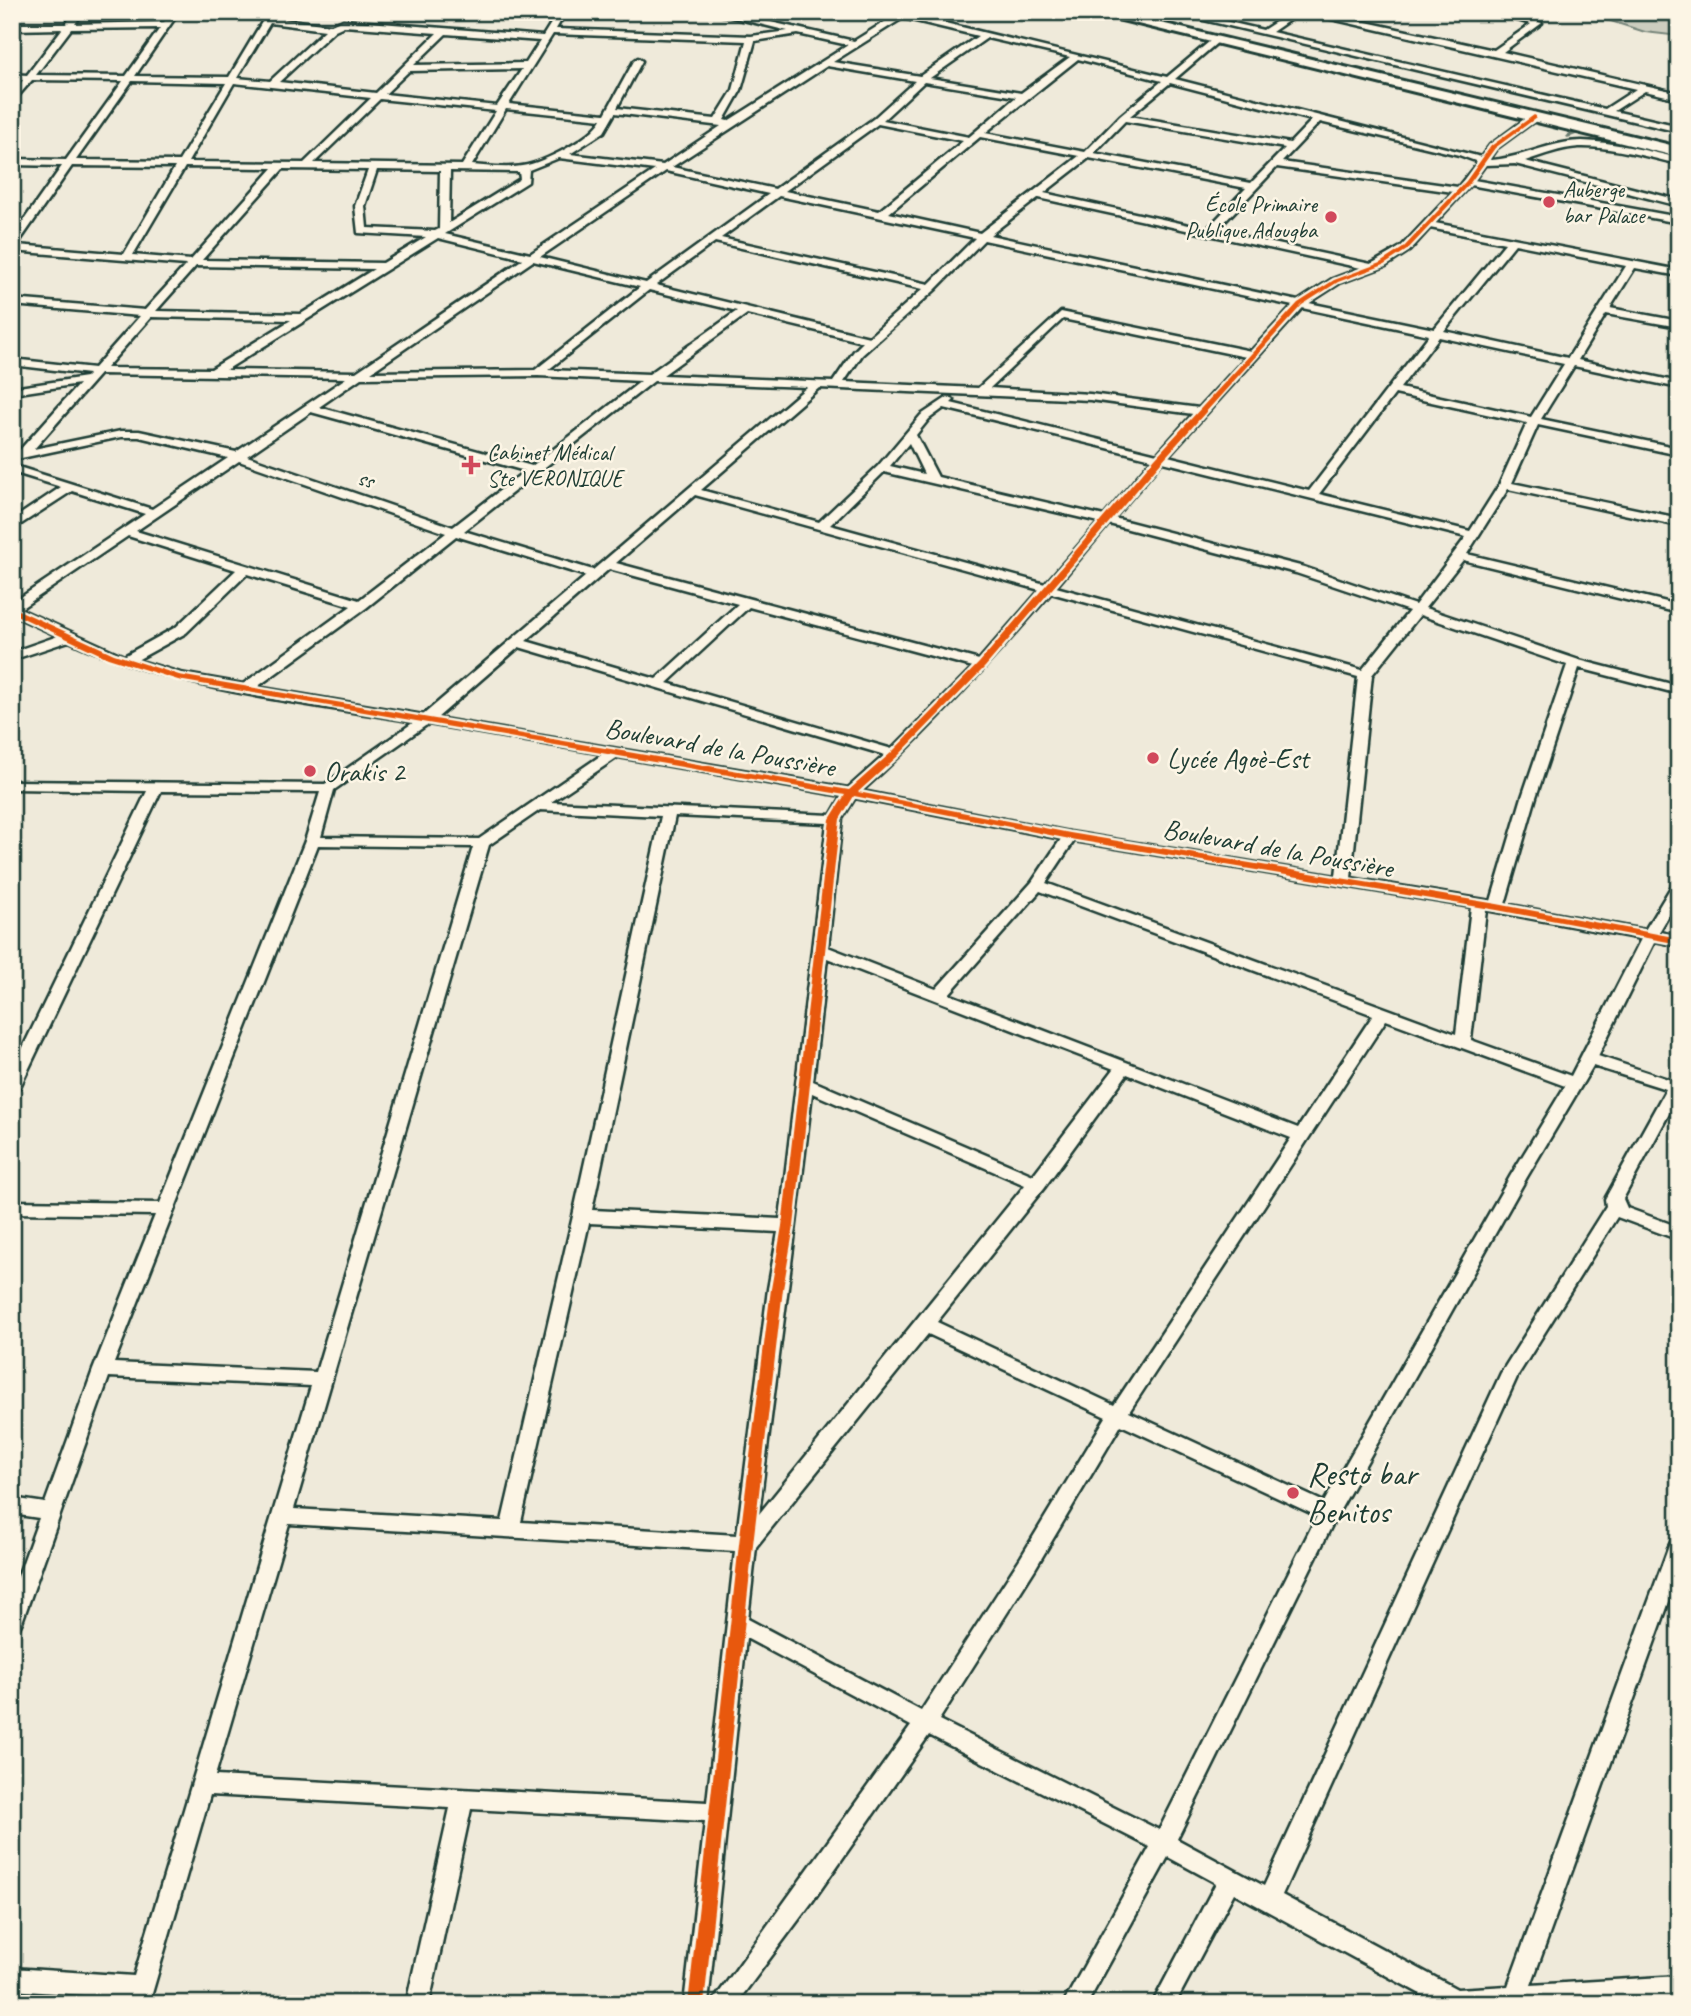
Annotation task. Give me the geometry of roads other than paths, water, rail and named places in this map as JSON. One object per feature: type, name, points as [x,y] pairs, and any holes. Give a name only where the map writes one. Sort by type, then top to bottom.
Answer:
[{"type":"main road","points":[[1096,12],[1679,152]]},
{"type":"main road","points":[[1123,12],[1679,145]]},
{"type":"street","points":[[12,100],[79,12]]},
{"type":"street","points":[[175,12],[132,79],[68,163],[12,246],[195,263],[382,266]]},
{"type":"street","points":[[464,170],[562,12]]},
{"type":"street","points":[[715,12],[794,33],[854,44]]},
{"type":"street","points":[[891,12],[1077,56],[1318,120],[1462,153],[1483,161],[1515,161],[1679,203]]},
{"type":"street","points":[[1174,12],[1679,129]]},
{"type":"street","points":[[1266,33],[1297,12]]},
{"type":"street","points":[[1305,12],[1679,96]]},
{"type":"street","points":[[1495,12],[1538,23],[1496,53]]},
{"type":"street","points":[[12,610],[663,169],[724,123],[902,15]]},
{"type":"street","points":[[127,257],[270,16],[332,28]]},
{"type":"street","points":[[271,85],[332,28],[351,22],[406,23],[444,31],[548,35],[751,39],[794,33]]},
{"type":"street","points":[[12,27],[166,25]]},
{"type":"street","points":[[304,167],[444,31]]},
{"type":"street","points":[[538,373],[649,285],[876,121],[922,79],[985,35]]},
{"type":"street","points":[[724,123],[737,90],[751,39]]},
{"type":"street","points":[[835,387],[871,341],[931,288],[981,237],[1039,195],[1089,153],[1123,118],[1215,40]]},
{"type":"street","points":[[830,41],[841,52]]},
{"type":"street","points":[[881,215],[1024,96],[1077,56]]},
{"type":"street","points":[[12,162],[524,169],[597,134],[612,114],[638,61]]},
{"type":"street","points":[[824,63],[1024,96]]},
{"type":"street","points":[[406,68],[528,66]]},
{"type":"street","points":[[12,77],[232,80],[501,108],[724,123]]},
{"type":"street","points":[[1607,112],[1644,87]]},
{"type":"street","points":[[696,2004],[746,1544],[777,1289],[788,1226],[835,819],[851,793],[895,754],[982,665],[1051,588],[1158,460],[1300,304],[1336,281],[1394,257],[1430,225],[1502,138],[1534,117]]},
{"type":"street","points":[[1123,118],[1290,146]]},
{"type":"street","points":[[1210,231],[1318,120]]},
{"type":"street","points":[[876,121],[1089,153],[1255,187]]},
{"type":"street","points":[[1515,161],[1558,147],[1581,144],[1623,149],[1679,161]]},
{"type":"street","points":[[558,155],[663,169],[776,192],[1434,335],[1679,385]]},
{"type":"street","points":[[1275,164],[1465,186],[1679,220]]},
{"type":"street","points":[[17,456],[149,314],[279,167]]},
{"type":"street","points":[[373,169],[360,206],[360,230],[440,231],[532,257],[871,341]]},
{"type":"street","points":[[213,373],[299,317],[525,180],[524,169]]},
{"type":"street","points":[[440,231],[445,170]]},
{"type":"street","points":[[1039,195],[1372,268]]},
{"type":"street","points":[[1430,225],[1679,273]]},
{"type":"street","points":[[713,239],[931,288]]},
{"type":"street","points":[[1311,496],[1434,335],[1512,241]]},
{"type":"street","points":[[1343,883],[1365,675],[1418,612],[1460,556],[1505,485],[1534,421],[1632,264]]},
{"type":"street","points":[[12,302],[149,314],[299,317]]},
{"type":"street","points":[[247,688],[361,605],[650,379],[746,310]]},
{"type":"street","points":[[1603,310],[1679,324]]},
{"type":"street","points":[[981,391],[1061,315],[1254,355]]},
{"type":"street","points":[[12,362],[91,375],[538,373],[981,391],[1090,397],[1201,412]]},
{"type":"street","points":[[12,391],[91,375]]},
{"type":"street","points":[[12,785],[328,788],[428,719],[815,386]]},
{"type":"street","points":[[1391,390],[1679,452]]},
{"type":"street","points":[[822,526],[882,468],[942,404],[963,391]]},
{"type":"street","points":[[942,404],[1158,460],[1472,536]]},
{"type":"street","points":[[310,408],[534,470]]},
{"type":"street","name":"ss","points":[[17,456],[121,434],[139,434],[237,456],[455,532],[601,570],[747,602],[982,665]]},
{"type":"street","points":[[911,434],[933,480]]},
{"type":"street","points":[[12,468],[154,513]]},
{"type":"street","points":[[882,468],[1107,520],[1354,586],[1418,612],[1574,663],[1679,690]]},
{"type":"street","points":[[1505,485],[1679,522]]},
{"type":"street","points":[[12,526],[70,487]]},
{"type":"street","points":[[693,491],[1365,675]]},
{"type":"street","points":[[126,532],[361,605]]},
{"type":"street","points":[[1460,556],[1679,609]]},
{"type":"street","points":[[125,661],[165,642],[181,630],[245,569]]},
{"type":"street","points":[[658,684],[747,602]]},
{"type":"street","name":"Boulevard de la Poussière","points":[[12,610],[125,661],[178,677],[851,793],[1070,836],[1343,883],[1497,906],[1679,941]]},
{"type":"street","points":[[12,656],[69,637]]},
{"type":"street","points":[[516,642],[895,754]]},
{"type":"street","points":[[1497,906],[1529,797],[1574,663]]},
{"type":"street","points":[[312,841],[482,844],[616,752]]},
{"type":"street","points":[[12,1087],[157,785]]},
{"type":"street","points":[[12,1622],[102,1370],[312,841],[328,788]]},
{"type":"street","points":[[539,806],[835,819]]},
{"type":"street","points":[[510,1528],[582,1216],[669,812]]},
{"type":"street","points":[[939,995],[1037,885],[1070,836]]},
{"type":"street","points":[[12,1979],[139,1996],[482,844]]},
{"type":"street","points":[[1037,885],[1381,1015],[1573,1083]]},
{"type":"street","points":[[1074,2004],[1164,1843],[1328,1513],[1589,1059],[1650,935],[1679,885]]},
{"type":"street","points":[[1463,1043],[1479,904]]},
{"type":"street","points":[[820,950],[1303,1136]]},
{"type":"street","points":[[722,2004],[804,1895],[925,1723],[1028,1563],[1118,1414],[1381,1015]]},
{"type":"street","points":[[1589,1059],[1678,1085],[1614,1199],[1615,1206],[1621,1212],[1679,1234]]},
{"type":"street","points":[[746,1544],[1038,1184],[1122,1068]]},
{"type":"street","points":[[805,1084],[1038,1184]]},
{"type":"street","points":[[1269,1900],[1510,1373],[1615,1206]]},
{"type":"street","points":[[12,1207],[168,1209]]},
{"type":"street","points":[[582,1216],[788,1226]]},
{"type":"street","points":[[926,1325],[1328,1513]]},
{"type":"street","points":[[102,1370],[323,1379]]},
{"type":"street","points":[[12,1506],[52,1512]]},
{"type":"street","points":[[282,1516],[746,1544]]},
{"type":"street","points":[[1515,1998],[1676,1561]]},
{"type":"street","points":[[738,1624],[925,1723],[1164,1843],[1459,2002],[1679,1987]]},
{"type":"street","points":[[202,1785],[718,1812]]},
{"type":"street","points":[[417,2004],[463,1798]]},
{"type":"street","points":[[1163,2004],[1230,1879]]},
{"type":"waterway","points":[[1568,136],[1581,131]]},
{"type":"place","name":"Auberge bar Palace","points":[[1549,202]]},
{"type":"place","name":"École Primaire Publique Adougba","points":[[1331,217]]},
{"type":"place","name":"Cabinet Médical Ste VERONIQUE","points":[[471,465]]},
{"type":"place","name":"Lycée Agoè-Est","points":[[1153,758]]},
{"type":"place","name":"Orakis 2","points":[[310,771]]},
{"type":"place","name":"Resto bar Benitos","points":[[1293,1493]]}]
